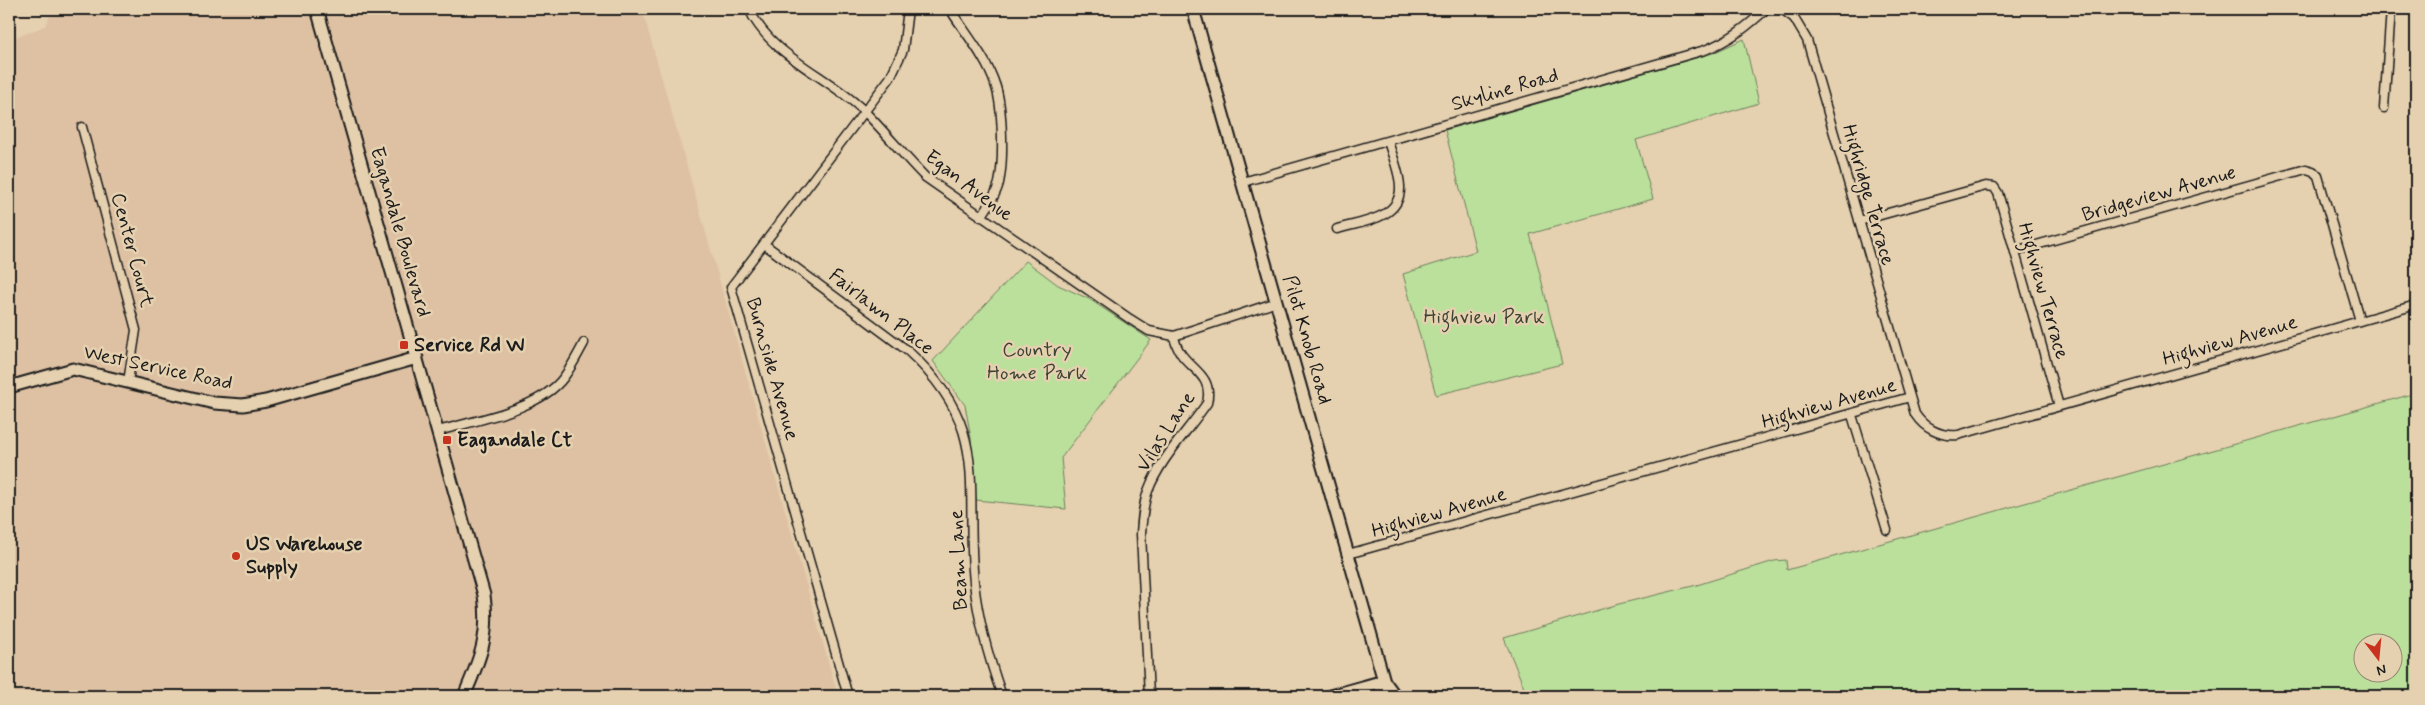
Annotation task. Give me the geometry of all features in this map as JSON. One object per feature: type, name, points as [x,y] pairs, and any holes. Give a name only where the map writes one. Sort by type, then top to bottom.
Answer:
[{"type":"street","name":"Eagandale Boulevard","points":[[317,9],[484,594],[487,618],[481,658],[464,696]]},
{"type":"street","name":"Egan Avenue","points":[[749,9],[756,25],[770,41],[864,111],[900,153],[925,177],[1149,331],[1174,336]]},
{"type":"street","name":"Burnside Avenue","points":[[848,696],[731,287],[890,78],[903,50],[908,9]]},
{"type":"street","points":[[950,9],[996,85],[1002,121],[999,183],[982,217]]},
{"type":"street","name":"Pilot Knob Road","points":[[1193,9],[1384,681],[1396,696]]},
{"type":"street","name":"Skyline Road","points":[[1242,182],[1705,50],[1729,40],[1750,25],[1766,9]]},
{"type":"street","name":"Highridge Terrace","points":[[1782,9],[1794,18],[1807,40],[1910,397]]},
{"type":"street","points":[[2384,108],[2391,9]]},
{"type":"street","name":"Center Court","points":[[82,127],[136,330],[128,382]]},
{"type":"street","points":[[1338,229],[1383,216],[1397,204],[1400,186],[1388,141]]},
{"type":"street","name":"Bridgeview Avenue","points":[[2015,251],[2306,169],[2313,170],[2318,176],[2360,321]]},
{"type":"street","name":"Highview Terrace","points":[[1859,221],[1986,186],[1994,187],[1998,193],[2059,406]]},
{"type":"street","name":"Fairlawn Place","points":[[764,244],[908,351],[928,370],[943,389],[960,421]]},
{"type":"street","points":[[1174,336],[1277,302]]},
{"type":"street","name":"Highview Avenue","points":[[1348,554],[1852,415],[1910,397],[1914,414],[1922,424],[1946,436],[2416,305]]},
{"type":"street","name":"Vilas Lane","points":[[1149,696],[1141,534],[1143,512],[1148,491],[1158,472],[1207,403],[1210,391],[1204,377],[1176,350],[1174,336]]},
{"type":"street","points":[[438,431],[523,406],[541,398],[564,378],[584,343]]},
{"type":"street","name":"West Service Road","points":[[9,387],[73,368],[214,403],[244,404],[266,401],[417,358]]},
{"type":"street","points":[[1852,415],[1887,530]]},
{"type":"street","name":"Beam Lane","points":[[960,421],[968,444],[972,481],[974,580],[978,619],[1002,696]]},
{"type":"street","points":[[1330,696],[1384,681]]},
{"type":"street","points":[[1380,696],[1384,681]]},
{"type":"shaded area","points":[[53,9],[642,9],[838,696],[9,696],[9,40],[45,26]]},
{"type":"green space","name":"Highview Park","points":[[1744,39],[1759,103],[1636,140],[1653,199],[1530,234],[1562,364],[1436,395],[1403,274],[1476,251],[1445,130],[1713,53]]},
{"type":"green space","name":"Country Home Park","points":[[1026,261],[1058,285],[1089,299],[1151,340],[1061,458],[1066,509],[976,500],[971,438],[965,405],[933,361]]},
{"type":"green space","points":[[2416,393],[2416,696],[1525,696],[1523,685],[1504,638],[1619,604],[1697,585],[1774,561],[1786,560],[1787,570]]},
{"type":"place","name":"Service Rd W","points":[[404,345]]},
{"type":"place","name":"Eagandale Ct","points":[[447,440]]},
{"type":"place","name":"US Warehouse Supply","points":[[236,556]]}]
